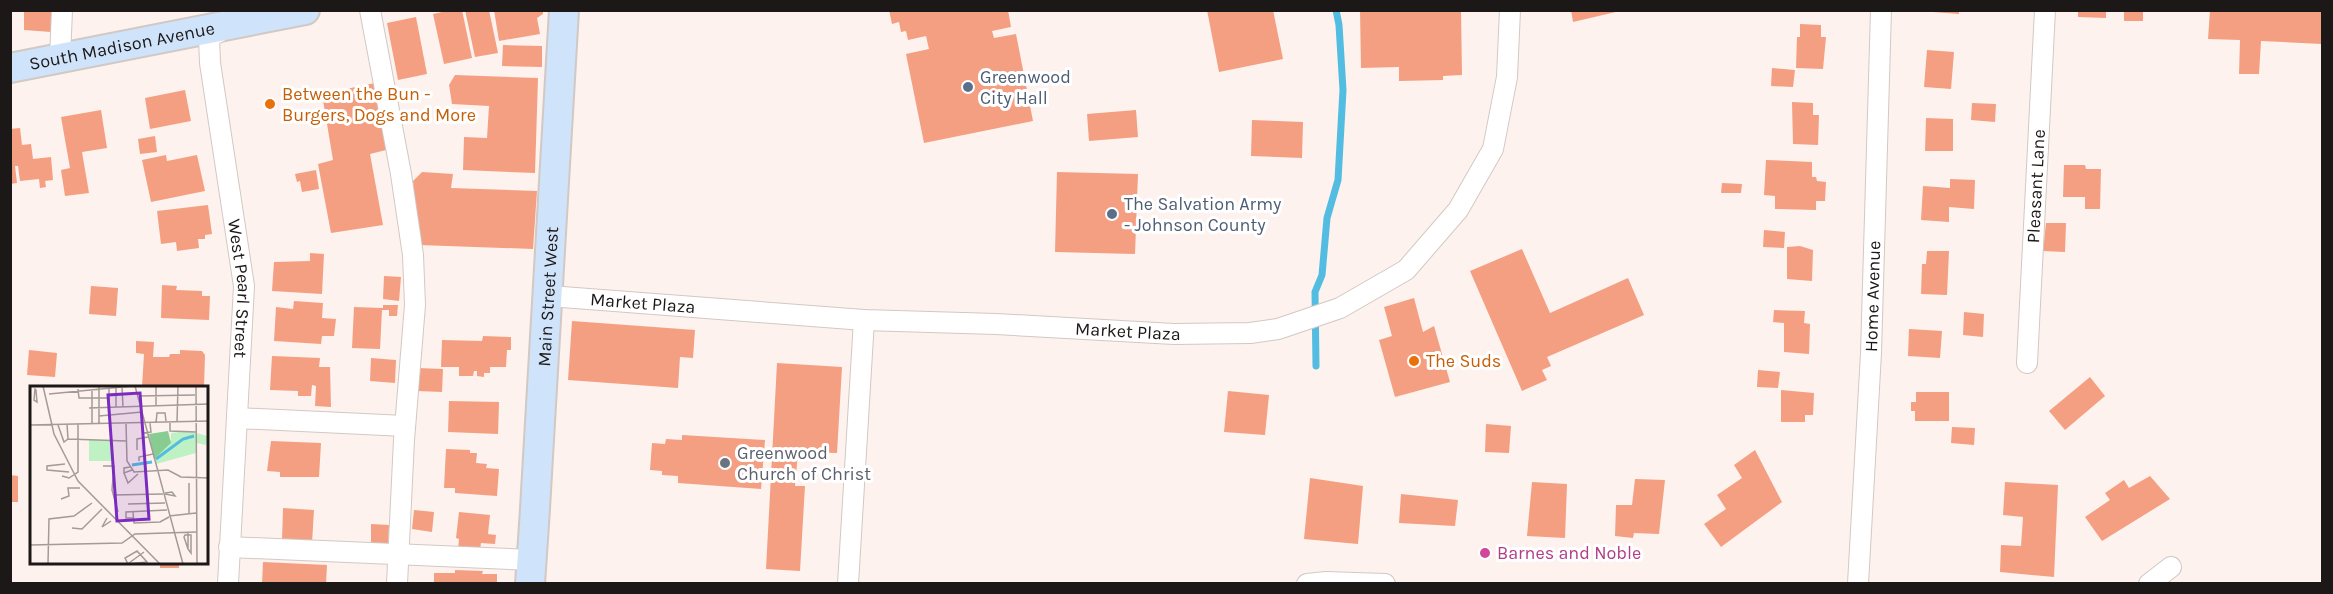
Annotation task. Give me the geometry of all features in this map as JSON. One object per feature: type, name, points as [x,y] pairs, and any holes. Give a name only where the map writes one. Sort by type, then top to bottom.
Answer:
[{"type":"main road","name":"South Madison Avenue","points":[[10,68],[232,18],[305,10]]},
{"type":"main road","name":"Main Street West","points":[[531,572],[564,10]]},
{"type":"street","points":[[60,58],[62,10]]},
{"type":"street","points":[[370,10],[401,174],[413,255],[415,305],[405,426],[397,584]]},
{"type":"street","name":"Market Plaza","points":[[549,296],[864,320],[996,324],[1174,334],[1250,333],[1278,329],[1340,308],[1406,270],[1458,210],[1493,149],[1507,77],[1510,10]]},
{"type":"street","name":"Home Avenue","points":[[1858,584],[1871,353],[1881,10]]},
{"type":"street","name":"Pleasant Lane","points":[[2027,363],[2044,10]]},
{"type":"street","name":"West Pearl Street","points":[[228,584],[244,286],[210,63],[209,37],[232,18]]},
{"type":"street","points":[[848,584],[864,320]]},
{"type":"street","points":[[237,418],[405,426]]},
{"type":"street","points":[[230,547],[399,556],[531,572]]},
{"type":"street","points":[[2149,584],[2171,567]]},
{"type":"street","points":[[1308,584],[1326,582],[1385,584]]},
{"type":"building","points":[[24,10],[51,10],[51,32],[24,30]]},
{"type":"building","points":[[462,10],[472,58],[444,64],[433,14]]},
{"type":"building","points":[[465,10],[489,10],[498,53],[475,57]]},
{"type":"building","points":[[494,10],[543,10],[543,14],[537,18],[540,34],[499,41]]},
{"type":"building","points":[[889,10],[1008,10],[1011,27],[992,31],[994,38],[1016,34],[1033,121],[924,143],[906,54],[929,49],[926,36],[908,40],[906,31],[901,32],[899,22],[892,24]]},
{"type":"building","points":[[1207,10],[1273,10],[1283,59],[1219,72]]},
{"type":"building","points":[[1360,10],[1461,10],[1462,75],[1443,76],[1443,80],[1399,81],[1399,67],[1361,68]]},
{"type":"building","points":[[1571,10],[1620,10],[1620,11],[1573,22]]},
{"type":"building","points":[[1933,10],[1959,10],[1959,14],[1933,12]]},
{"type":"building","points":[[2078,10],[2106,10],[2106,18],[2078,17]]},
{"type":"building","points":[[2124,10],[2143,10],[2143,21],[2124,21]]},
{"type":"building","points":[[2210,10],[2322,10],[2322,44],[2261,41],[2259,74],[2239,74],[2240,40],[2208,39]]},
{"type":"building","points":[[416,17],[427,74],[398,80],[387,23]]},
{"type":"building","points":[[1800,24],[1821,25],[1821,37],[1826,37],[1823,69],[1796,68],[1797,37],[1800,37]]},
{"type":"building","points":[[503,45],[542,46],[542,67],[502,66]]},
{"type":"building","points":[[1927,50],[1954,52],[1951,89],[1924,87]]},
{"type":"building","points":[[1772,68],[1795,70],[1793,87],[1771,86]]},
{"type":"building","points":[[455,75],[538,78],[535,173],[463,170],[464,137],[487,138],[489,106],[452,104],[449,85]]},
{"type":"building","points":[[375,83],[386,150],[370,154],[383,225],[331,233],[318,164],[333,160],[322,94]]},
{"type":"building","points":[[185,90],[191,121],[150,129],[145,98]]},
{"type":"building","points":[[1792,102],[1813,103],[1813,115],[1819,115],[1818,145],[1793,144]]},
{"type":"building","points":[[1972,103],[1996,104],[1995,122],[1971,120]]},
{"type":"building","points":[[101,110],[107,148],[82,152],[89,193],[65,196],[61,170],[70,168],[61,117]]},
{"type":"building","points":[[1136,110],[1138,137],[1089,141],[1087,114]]},
{"type":"building","points":[[1926,118],[1953,119],[1953,151],[1925,151]]},
{"type":"building","points":[[1252,120],[1303,122],[1302,158],[1251,156]]},
{"type":"building","points":[[20,128],[22,145],[31,144],[33,159],[51,157],[53,180],[45,181],[46,187],[40,188],[39,179],[20,181],[18,166],[15,166],[17,183],[10,184],[10,129]]},
{"type":"building","points":[[155,136],[157,152],[140,154],[138,139]]},
{"type":"building","points":[[166,155],[167,161],[197,155],[205,191],[151,202],[142,160]]},
{"type":"building","points":[[1766,160],[1812,162],[1812,177],[1816,177],[1817,181],[1826,182],[1825,201],[1816,201],[1816,210],[1775,209],[1775,196],[1764,195]]},
{"type":"building","points":[[2064,165],[2085,165],[2086,169],[2101,169],[2100,209],[2085,209],[2085,197],[2063,197]]},
{"type":"building","points":[[316,170],[319,189],[302,192],[300,181],[297,182],[295,174]]},
{"type":"building","points":[[422,172],[453,174],[451,188],[537,191],[533,249],[419,245],[413,181]]},
{"type":"building","points":[[1057,172],[1138,174],[1135,254],[1055,252]]},
{"type":"building","points":[[1950,179],[1975,180],[1974,209],[1949,207],[1949,222],[1921,220],[1923,186],[1950,188]]},
{"type":"building","points":[[1722,183],[1742,184],[1741,193],[1721,193]]},
{"type":"building","points":[[208,205],[212,234],[205,235],[205,239],[198,239],[199,248],[177,251],[176,242],[161,244],[157,211]]},
{"type":"building","points":[[2046,223],[2066,223],[2065,252],[2043,251]]},
{"type":"building","points":[[1764,230],[1785,232],[1784,248],[1763,247]]},
{"type":"building","points":[[1800,246],[1813,250],[1812,281],[1787,279],[1787,247]]},
{"type":"building","points":[[1522,249],[1550,313],[1628,278],[1644,315],[1547,357],[1551,366],[1542,370],[1547,380],[1522,391],[1470,271]]},
{"type":"building","points":[[1927,251],[1949,251],[1947,295],[1921,294],[1922,264],[1926,264]]},
{"type":"building","points":[[310,253],[324,254],[322,294],[272,291],[274,262],[310,261]]},
{"type":"building","points":[[384,276],[401,277],[399,301],[383,299]]},
{"type":"building","points":[[162,285],[177,286],[176,290],[202,291],[202,296],[210,296],[209,320],[161,318]]},
{"type":"building","points":[[91,286],[118,288],[116,316],[89,314]]},
{"type":"building","name":"The Suds","points":[[1414,298],[1423,332],[1434,326],[1450,382],[1395,397],[1379,340],[1392,336],[1384,307]]},
{"type":"building","points":[[294,301],[323,303],[322,318],[336,319],[334,336],[322,336],[321,344],[274,341],[276,307],[293,309]]},
{"type":"building","points":[[383,305],[398,305],[397,316],[389,316],[389,310],[382,310],[380,349],[352,348],[354,307],[383,308]]},
{"type":"building","points":[[1774,310],[1805,311],[1804,323],[1810,324],[1809,354],[1784,352],[1784,323],[1773,322]]},
{"type":"building","points":[[1964,312],[1984,314],[1983,337],[1963,335]]},
{"type":"building","points":[[572,321],[695,330],[693,358],[680,357],[678,388],[568,380]]},
{"type":"building","points":[[1909,329],[1942,331],[1940,358],[1908,356]]},
{"type":"building","points":[[483,336],[511,337],[511,350],[507,350],[506,367],[490,367],[490,373],[484,373],[484,377],[477,376],[477,371],[474,371],[473,376],[459,376],[459,367],[441,367],[442,340],[482,341]]},
{"type":"building","points":[[136,341],[154,342],[153,357],[169,357],[170,354],[180,354],[180,350],[202,351],[205,355],[204,386],[142,386],[144,354],[136,353]]},
{"type":"building","points":[[29,350],[57,353],[55,377],[27,375]]},
{"type":"building","points":[[272,356],[320,358],[319,367],[330,367],[331,407],[315,406],[316,386],[312,385],[311,396],[298,396],[298,391],[270,390]]},
{"type":"building","points":[[371,358],[396,360],[395,383],[370,381]]},
{"type":"building","points":[[777,363],[842,367],[837,453],[798,452],[795,486],[805,486],[800,571],[766,569]]},
{"type":"building","points":[[418,368],[443,369],[442,392],[417,391]]},
{"type":"building","points":[[1758,370],[1780,372],[1778,388],[1757,387]]},
{"type":"building","points":[[2090,377],[2105,396],[2065,430],[2049,411]]},
{"type":"building","points":[[1781,390],[1814,393],[1813,415],[1805,415],[1805,422],[1781,422]]},
{"type":"building","points":[[1228,391],[1269,395],[1265,435],[1224,432]]},
{"type":"building","points":[[1916,392],[1949,392],[1949,421],[1915,421],[1915,411],[1911,411],[1911,402],[1916,402]]},
{"type":"building","points":[[449,401],[499,402],[498,434],[448,432]]},
{"type":"building","points":[[1486,424],[1511,426],[1509,453],[1485,452]]},
{"type":"building","points":[[1952,427],[1975,428],[1974,445],[1951,443]]},
{"type":"building","points":[[682,435],[765,440],[761,489],[678,483],[678,476],[662,475],[662,471],[650,470],[652,443],[665,444],[666,439],[682,440]]},
{"type":"building","points":[[271,441],[321,443],[319,477],[280,477],[280,472],[267,471]]},
{"type":"building","points":[[446,449],[470,450],[470,453],[477,453],[476,463],[487,464],[486,468],[499,469],[497,496],[455,493],[455,488],[444,488]]},
{"type":"building","points":[[1755,450],[1782,502],[1721,547],[1704,524],[1726,509],[1717,495],[1742,478],[1734,465]]},
{"type":"building","points":[[10,475],[18,476],[18,502],[10,502]]},
{"type":"building","points":[[2150,476],[2170,499],[2102,541],[2085,517],[2110,500],[2105,493],[2124,480],[2129,488]]},
{"type":"building","points":[[1310,478],[1363,486],[1358,544],[1304,539]]},
{"type":"building","points":[[1635,479],[1665,480],[1659,534],[1634,533],[1633,538],[1615,536],[1616,505],[1632,505]]},
{"type":"building","points":[[1532,482],[1567,484],[1565,538],[1527,536]]},
{"type":"building","points":[[2005,482],[2058,485],[2054,577],[2000,572],[2001,545],[2021,546],[2023,517],[2003,515]]},
{"type":"building","points":[[1401,494],[1458,500],[1455,526],[1399,523]]},
{"type":"building","points":[[283,508],[314,510],[312,543],[282,541]]},
{"type":"building","points":[[414,510],[434,512],[432,532],[412,529]]},
{"type":"building","points":[[459,512],[490,515],[488,534],[496,535],[495,544],[481,543],[479,556],[458,549],[459,539],[456,538]]},
{"type":"building","points":[[371,524],[389,525],[388,550],[371,549]]},
{"type":"building","points":[[263,562],[327,565],[326,584],[262,584]]},
{"type":"building","points":[[160,564],[179,564],[179,568],[160,568]]},
{"type":"building","points":[[455,570],[497,574],[497,584],[434,584],[434,573],[455,573]]},
{"type":"waterway","points":[[1316,366],[1315,292],[1322,275],[1327,218],[1338,180],[1343,90],[1336,10]]},
{"type":"place","name":"Greenwood City Hall","points":[[968,87]]},
{"type":"place","name":"Between the Bun - Burgers, Dogs and More","points":[[270,104]]},
{"type":"place","name":"The Salvation Army - Johnson County","points":[[1112,214]]},
{"type":"place","name":"The Suds","points":[[1414,361]]},
{"type":"place","name":"Greenwood Church of Christ","points":[[725,463]]},
{"type":"place","name":"Barnes and Noble","points":[[1485,553]]}]
